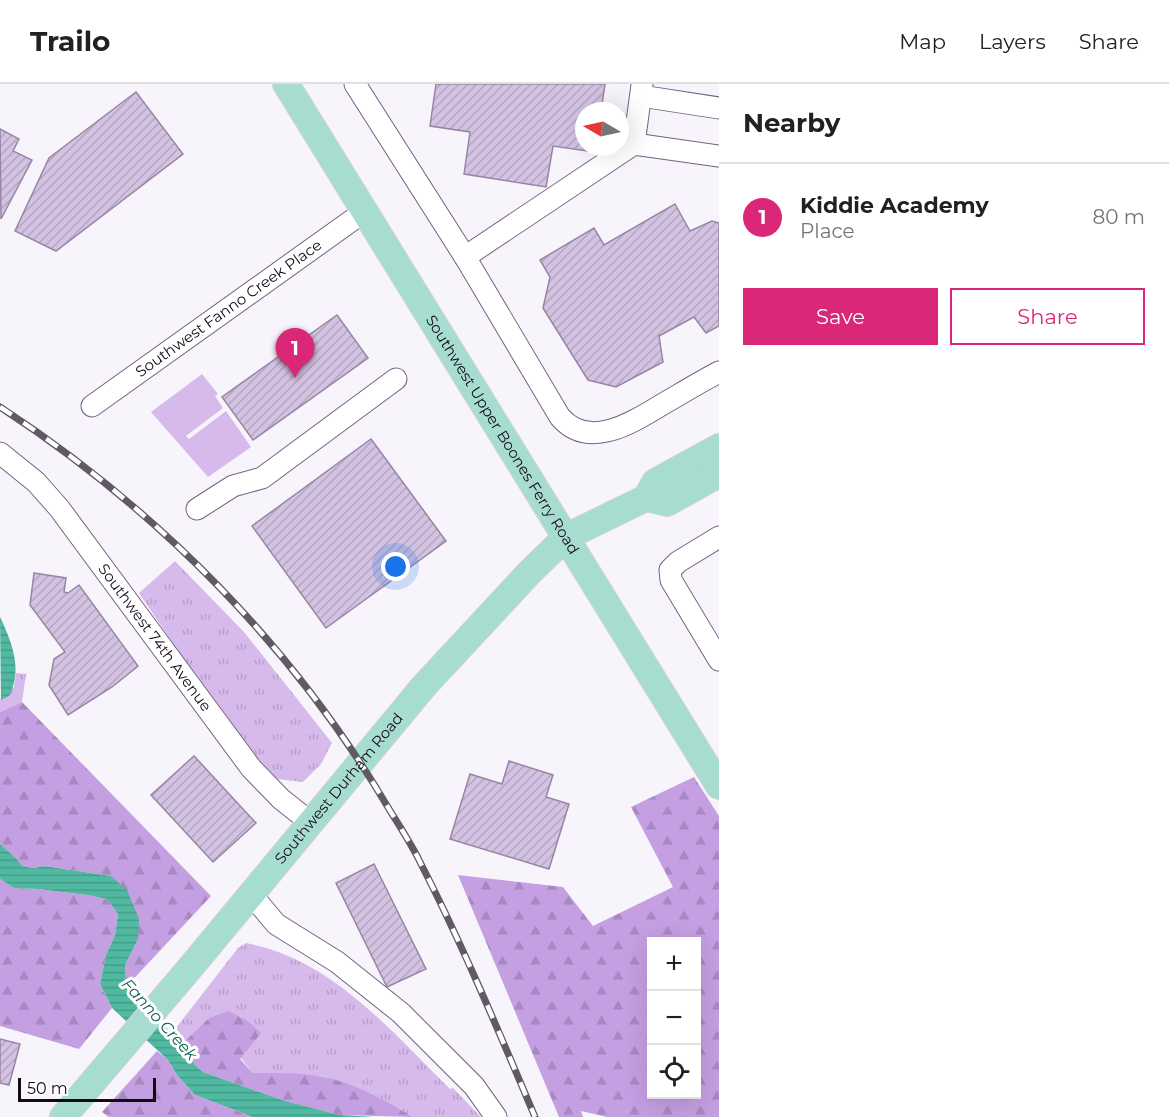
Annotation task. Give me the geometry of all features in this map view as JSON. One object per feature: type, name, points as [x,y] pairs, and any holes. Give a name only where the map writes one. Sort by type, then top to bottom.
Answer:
[{"type":"main road","name":"Southwest Upper Boones Ferry Road","points":[[289,85],[601,597],[716,776]]},
{"type":"main road","name":"Southwest Durham Road","points":[[63,1117],[451,655],[529,573],[566,537],[646,498],[655,482],[719,447]]},
{"type":"main road","name":"Southwest Durham Road","points":[[646,498],[667,503],[719,474]]},
{"type":"street","points":[[355,84],[465,257],[568,427],[581,432],[600,433],[624,427],[719,372]]},
{"type":"street","points":[[634,144],[642,90],[719,108]]},
{"type":"street","points":[[465,257],[634,144],[719,156]]},
{"type":"street","name":"Southwest Fanno Creek Place","points":[[92,406],[365,211]]},
{"type":"street","points":[[197,509],[233,486],[262,478],[396,379]]},
{"type":"street","name":"Southwest 74th Avenue","points":[[0,453],[36,482],[59,508],[251,768],[281,799],[310,822]]},
{"type":"street","points":[[719,537],[678,562],[670,570],[672,580],[719,660]]},
{"type":"street","points":[[251,894],[276,924],[337,962],[401,1013],[474,1086],[496,1117]]},
{"type":"green space","points":[[202,374],[218,394],[215,396],[223,408],[186,436],[189,439],[226,411],[251,447],[208,477],[151,412]]},
{"type":"green space","points":[[175,561],[244,632],[332,743],[321,764],[303,782],[277,779],[230,728],[139,593]]},
{"type":"green space","points":[[16,673],[26,674],[22,702],[0,712],[0,699],[14,687]]},
{"type":"green space","points":[[22,702],[211,896],[126,987],[125,965],[138,939],[111,876],[45,866],[33,868],[21,866],[15,857],[0,844],[0,712]]},
{"type":"green space","points":[[694,777],[719,816],[719,1117],[607,1117],[581,1111],[583,1117],[559,1117],[458,875],[563,887],[593,926],[673,887],[631,807]]},
{"type":"green space","points":[[0,879],[14,888],[38,889],[107,899],[118,914],[115,935],[106,955],[100,984],[112,1008],[79,1049],[0,1026]]},
{"type":"green space","points":[[246,943],[277,951],[306,964],[333,981],[382,1022],[481,1117],[413,1117],[366,1092],[324,1077],[253,1073],[209,1018],[182,1044],[172,1033],[238,948]]},
{"type":"green space","points":[[229,1011],[249,1022],[261,1033],[240,1059],[253,1073],[314,1075],[335,1080],[370,1093],[413,1117],[340,1115],[285,1101],[203,1072],[191,1061],[188,1051],[182,1044],[209,1018]]},
{"type":"green space","points":[[157,1051],[168,1060],[177,1075],[195,1095],[253,1117],[109,1117],[102,1112]]},
{"type":"shaded area","points":[[0,617],[12,646],[15,666],[13,686],[9,696],[1,700]]},
{"type":"shaded area","points":[[0,844],[22,866],[33,868],[45,866],[111,876],[127,890],[139,919],[138,939],[125,965],[126,987],[182,1044],[188,1051],[191,1061],[203,1072],[285,1101],[340,1115],[375,1117],[253,1117],[195,1095],[177,1075],[168,1060],[112,1008],[100,984],[106,955],[115,935],[118,914],[107,899],[38,889],[14,888],[0,879]]},
{"type":"building","points":[[436,84],[605,84],[602,102],[575,102],[575,149],[553,146],[546,187],[464,174],[470,132],[430,126]]},
{"type":"building","points":[[136,92],[183,154],[56,251],[15,231],[49,158]]},
{"type":"building","points":[[0,129],[19,139],[13,151],[32,160],[1,219]]},
{"type":"building","points":[[675,204],[690,231],[712,221],[719,223],[719,326],[706,333],[694,317],[659,336],[663,362],[616,387],[588,380],[543,308],[550,277],[540,260],[594,228],[604,245]]},
{"type":"building","points":[[337,315],[368,358],[253,440],[222,397]]},
{"type":"building","points":[[371,439],[446,541],[326,628],[252,526]]},
{"type":"building","points":[[34,573],[66,578],[64,592],[68,593],[79,585],[138,666],[112,687],[68,715],[49,685],[54,659],[65,652],[30,605]]},
{"type":"building","points":[[194,756],[256,823],[213,862],[151,795]]},
{"type":"building","points":[[509,761],[553,775],[546,797],[569,804],[549,869],[450,839],[470,774],[502,784]]},
{"type":"building","points":[[374,864],[426,969],[387,987],[336,883]]},
{"type":"building","points":[[0,1039],[20,1044],[9,1085],[0,1083]]},
{"type":"railway","points":[[0,407],[58,447],[114,490],[167,536],[265,637],[310,692],[351,749],[402,829],[417,857],[466,958],[535,1117]]},
{"type":"place","name":"Kiddie Academy","points":[[295,378]]},
{"type":"water label","name":"Fanno Creek","points":[[160,1019]]}]
